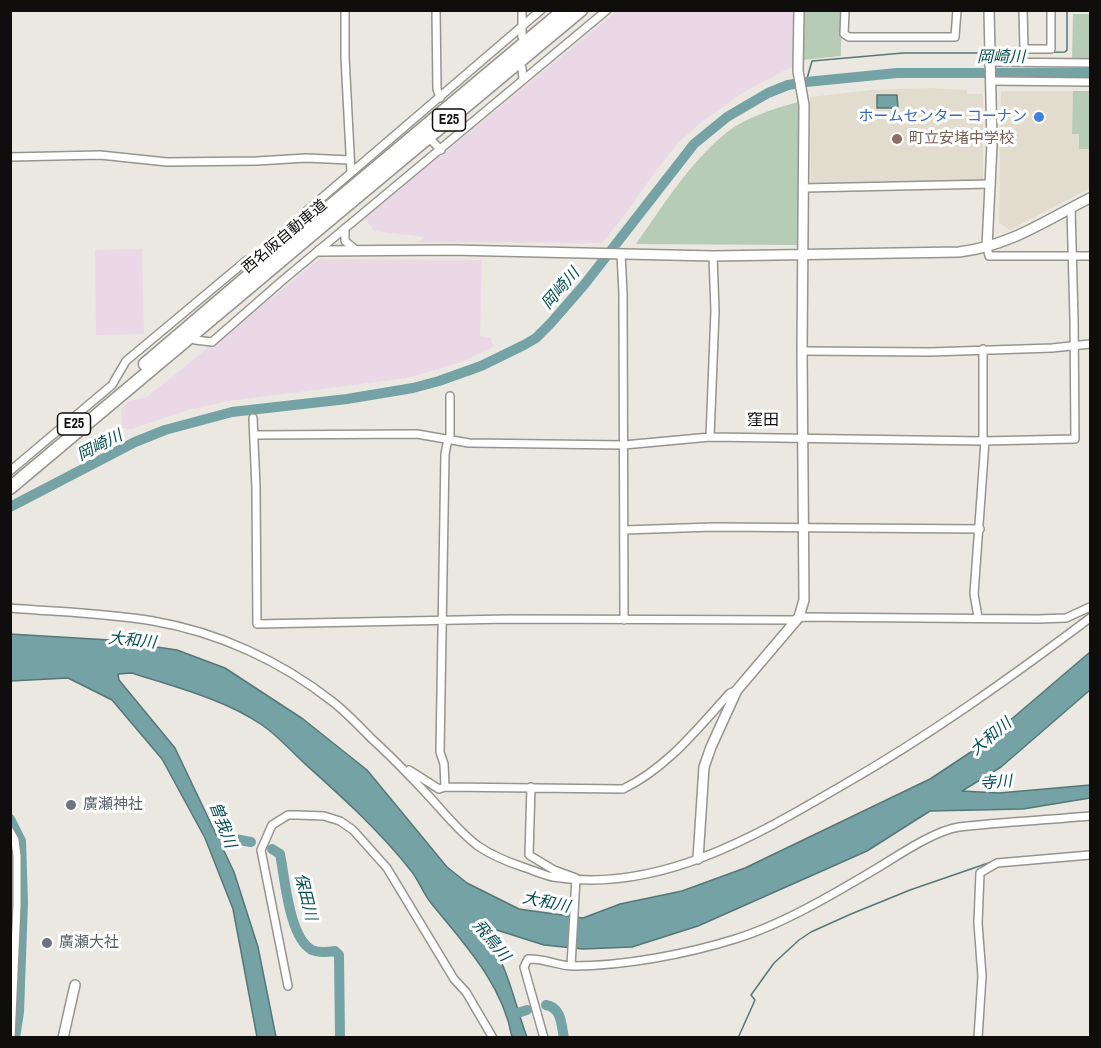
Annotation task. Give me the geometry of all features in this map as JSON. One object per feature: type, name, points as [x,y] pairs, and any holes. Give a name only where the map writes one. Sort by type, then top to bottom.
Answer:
[{"type":"highway","name":"西名阪自動車道","points":[[10,488],[564,10]]},
{"type":"highway","name":"西名阪自動車道","points":[[313,227],[581,10]]},
{"type":"highway","name":"西名阪自動車道","points":[[10,478],[140,374]]},
{"type":"street","points":[[345,10],[349,177]]},
{"type":"street","points":[[436,10],[437,89],[440,98]]},
{"type":"street","points":[[522,10],[522,37]]},
{"type":"street","points":[[10,471],[112,385],[123,364],[247,260],[267,256],[292,232],[303,214],[433,109],[440,98],[541,10]]},
{"type":"street","points":[[195,340],[212,342],[345,228],[353,217],[441,150],[607,10]]},
{"type":"street","points":[[698,859],[704,767],[737,690],[798,618],[804,600],[802,351],[804,105],[799,74],[799,10]]},
{"type":"street","points":[[845,10],[844,34],[849,37],[956,37],[957,10]]},
{"type":"street","points":[[989,10],[991,81],[991,184],[987,247],[989,256],[1090,256]]},
{"type":"street","points":[[1023,10],[1024,49],[1051,49],[1051,10]]},
{"type":"street","points":[[990,62],[1090,63]]},
{"type":"street","points":[[522,68],[523,80]]},
{"type":"street","points":[[991,81],[1090,82]]},
{"type":"street","points":[[433,142],[441,150]]},
{"type":"street","points":[[10,158],[100,155],[167,162],[306,158],[350,160]]},
{"type":"street","points":[[804,188],[991,184]]},
{"type":"street","points":[[319,251],[713,256],[945,252],[987,247],[1013,239],[1090,198]]},
{"type":"street","points":[[254,435],[417,434],[449,440],[491,443],[624,445],[710,437],[984,441],[1074,439],[1071,208]]},
{"type":"street","points":[[345,228],[345,241],[357,251]]},
{"type":"street","points":[[621,254],[624,620]]},
{"type":"street","points":[[710,437],[715,311],[713,256]]},
{"type":"street","points":[[257,257],[283,280]]},
{"type":"street","points":[[154,339],[164,339]]},
{"type":"street","points":[[802,351],[930,352],[1052,348],[1090,344]]},
{"type":"street","points":[[978,617],[975,594],[984,441],[983,349]]},
{"type":"street","points":[[445,787],[444,764],[440,752],[441,621],[445,454],[449,440],[450,396]]},
{"type":"street","points":[[253,418],[257,624],[798,618],[1038,619],[1066,618],[1090,607]]},
{"type":"street","points":[[624,530],[713,527],[980,529]]},
{"type":"street","points":[[10,608],[110,615],[156,622],[206,634],[254,653],[294,675],[333,702],[394,759],[459,829],[481,848],[512,863],[551,877],[577,881],[639,875],[698,859],[739,843],[896,753],[1001,685],[1090,618]]},
{"type":"street","points":[[394,759],[439,789],[445,787],[531,787],[623,789],[669,759],[730,693],[737,690]]},
{"type":"street","points":[[531,787],[529,855],[577,881]]},
{"type":"street","points":[[288,986],[261,850],[272,825],[279,819],[288,815],[324,816],[340,821],[353,830],[387,868],[454,979],[466,992],[493,1038]]},
{"type":"street","points":[[544,1038],[525,973],[525,963],[528,959],[571,966],[650,959],[735,939],[753,933],[829,896],[934,836],[960,827],[1090,816]]},
{"type":"street","points":[[10,831],[16,847],[14,888],[17,934],[11,1038]]},
{"type":"street","points":[[978,1038],[982,976],[978,924],[980,873],[997,863],[1090,855]]},
{"type":"street","points":[[571,966],[577,881]]},
{"type":"street","points":[[63,1038],[75,985]]},
{"type":"shaded area","points":[[618,10],[793,11],[793,66],[742,93],[698,125],[678,143],[602,243],[419,242],[425,237],[374,231],[365,218]]},
{"type":"shaded area","name":"町立安堵中学校","points":[[930,88],[967,90],[967,94],[983,94],[983,182],[811,186],[810,97],[872,90]]},
{"type":"shaded area","points":[[1001,91],[1073,91],[1072,134],[1079,134],[1079,149],[1090,149],[1090,188],[1010,230],[999,223]]},
{"type":"shaded area","points":[[142,249],[144,334],[96,335],[95,250]]},
{"type":"shaded area","points":[[319,259],[482,260],[480,336],[491,338],[493,347],[464,361],[408,378],[228,401],[188,410],[131,429],[122,428],[121,409],[129,401],[147,397],[211,345],[209,343],[219,341]]},
{"type":"green space","points":[[803,11],[841,11],[841,56],[803,60]]},
{"type":"green space","points":[[1073,14],[1090,14],[1090,59],[1072,59]]},
{"type":"green space","points":[[1073,91],[1090,91],[1090,149],[1079,149],[1079,134],[1072,134]]},
{"type":"green space","points":[[798,102],[799,245],[636,244],[688,171],[726,133],[751,118]]},
{"type":"water","points":[[877,95],[897,95],[898,108],[877,108]]},
{"type":"water","name":"大和川","points":[[10,634],[110,640],[177,650],[225,668],[303,719],[367,770],[447,867],[467,883],[519,909],[583,918],[620,904],[682,891],[745,868],[930,779],[980,746],[1090,652],[1090,690],[1001,767],[962,791],[999,793],[1090,785],[1090,798],[1023,809],[930,811],[867,851],[698,926],[632,947],[583,949],[544,945],[481,925],[503,966],[527,1037],[512,1037],[507,1017],[491,982],[428,899],[412,872],[360,815],[278,738],[247,716],[216,701],[132,673],[118,674],[119,680],[175,748],[234,872],[258,947],[276,1037],[257,1037],[233,909],[205,838],[162,759],[112,700],[68,678],[11,681]]},
{"type":"waterway","points":[[998,53],[1065,52],[1067,50],[1067,10]]},
{"type":"waterway","points":[[806,82],[812,61],[903,53],[982,53]]},
{"type":"waterway","name":"岡崎川","points":[[10,507],[135,442],[165,430],[232,412],[347,399],[413,388],[481,366],[524,345],[536,338],[584,285],[694,144],[727,117],[768,93],[788,85],[806,82],[897,73],[1090,73]]},
{"type":"waterway","points":[[10,819],[21,841],[23,902],[19,1012],[15,1038]]},
{"type":"waterway","name":"保田川","points":[[215,843],[229,838],[251,842]]},
{"type":"waterway","name":"保田川","points":[[272,849],[280,854],[293,921],[304,943],[312,950],[335,951],[339,955],[340,1038]]},
{"type":"waterway","points":[[1074,853],[1090,852]]},
{"type":"waterway","points":[[738,1038],[755,1000],[751,995],[774,963],[799,940],[811,932],[910,890],[997,860]]},
{"type":"waterway","points":[[546,1005],[558,1013],[564,1038]]},
{"type":"waterway","points":[[514,1014],[527,1010]]},
{"type":"place","name":"ホームセンター コーナン","points":[[1039,117]]},
{"type":"place","name":"町立安堵中学校","points":[[897,139]]},
{"type":"place","name":"廣瀬神社","points":[[71,805]]},
{"type":"place","name":"廣瀬大社","points":[[47,943]]},
{"type":"district","name":"窪田","points":[[763,421]]},
{"type":"water label","name":"寺川","points":[[996,783]]},
{"type":"water label","name":"曽我川","points":[[222,825]]},
{"type":"water label","name":"飛鳥川","points":[[491,941]]}]
